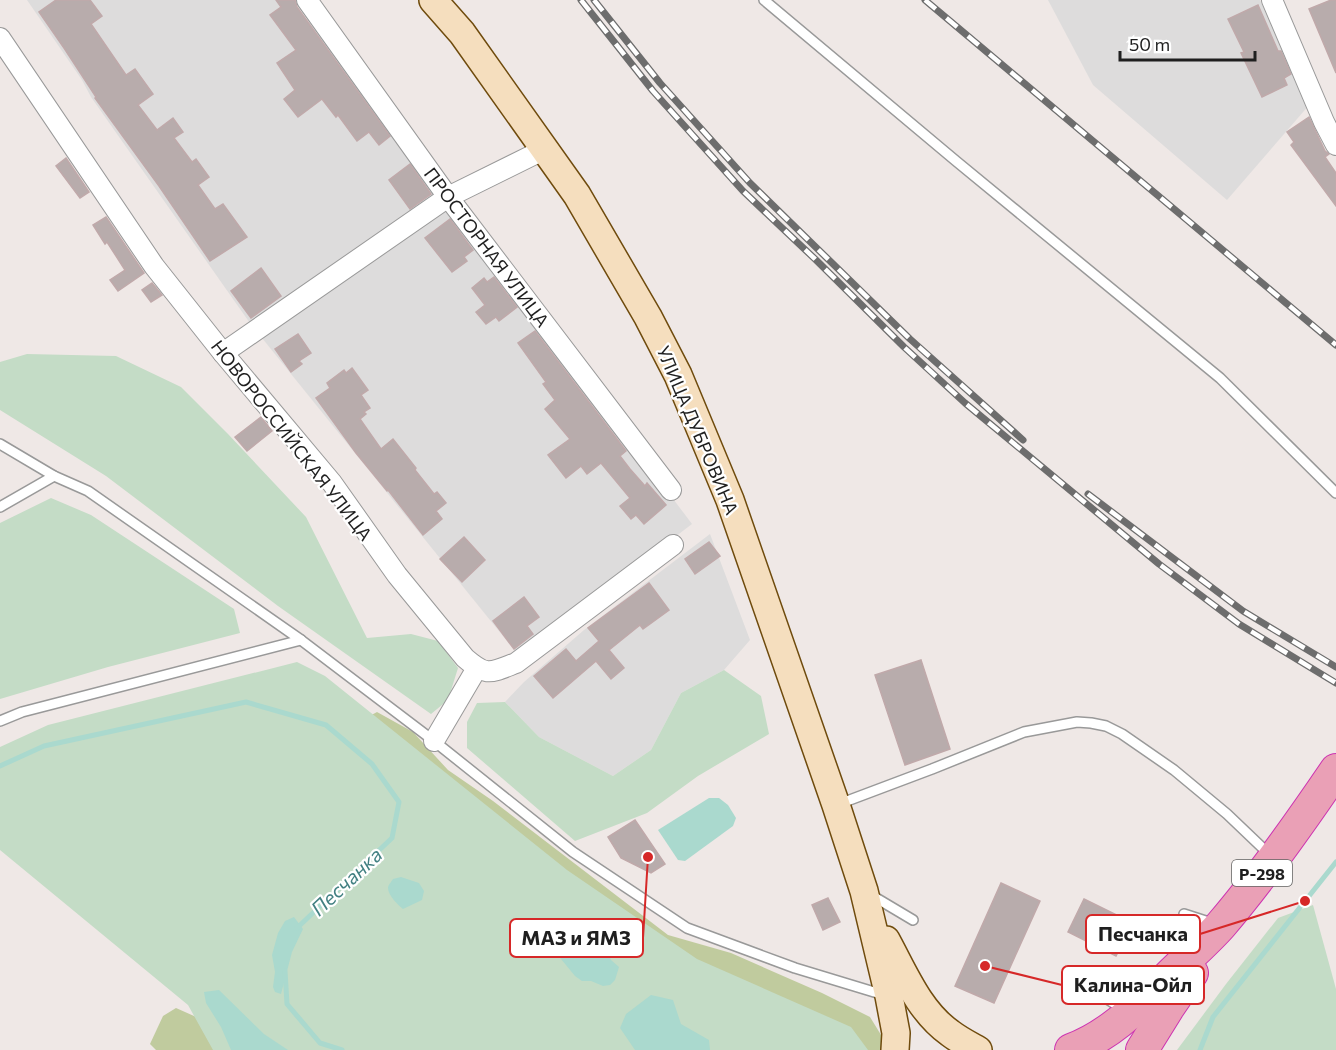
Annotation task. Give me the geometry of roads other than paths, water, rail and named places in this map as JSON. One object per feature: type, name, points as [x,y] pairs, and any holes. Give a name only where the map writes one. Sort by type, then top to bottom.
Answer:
[{"type":"highway","name":"Р-298","points":[[1142,1050],[1220,926],[1303,819],[1336,770]]},
{"type":"highway","name":"Р-298","points":[[1071,1050],[1102,1035],[1131,1014],[1220,926]]},
{"type":"main road","name":"УЛИЦА ДУБРОВИНА","points":[[433,0],[462,33],[577,195],[648,317],[678,375],[730,500],[836,805],[866,899]]},
{"type":"main road","points":[[866,899],[890,996],[896,1034],[895,1050]]},
{"type":"main road","points":[[866,899],[918,1000],[949,1033],[978,1050]]},
{"type":"street","name":"ПРОСТОРНАЯ УЛИЦА","points":[[307,0],[448,197],[671,490]]},
{"type":"street","points":[[1272,0],[1336,145]]},
{"type":"street","name":"НОВОРОССИЙСКАЯ УЛИЦА","points":[[0,38],[154,266],[223,353],[332,483],[397,575],[465,658],[477,668]]},
{"type":"street","points":[[223,353],[448,197],[545,149]]},
{"type":"street","points":[[434,741],[477,668],[493,672],[516,663],[674,545]]},
{"type":"lane","points":[[764,0],[1220,378],[1336,493]]},
{"type":"lane","points":[[0,444],[54,476],[88,491],[302,640],[573,852],[687,928],[795,968],[890,996]]},
{"type":"lane","points":[[0,507],[54,476]]},
{"type":"lane","points":[[0,721],[22,712],[302,640]]},
{"type":"lane","points":[[836,805],[1024,732],[1077,722],[1091,723],[1106,726],[1122,734],[1174,770],[1227,814],[1273,858]]},
{"type":"lane","points":[[866,899],[913,920]]},
{"type":"lane","points":[[1184,914],[1220,926]]},
{"type":"lane","points":[[1104,997],[1131,1014]]},
{"type":"waterway","name":"Песчанка","points":[[0,766],[44,746],[246,702],[326,725],[372,764],[399,802],[392,838],[297,928]]},
{"type":"waterway","name":"Песчанка","points":[[1200,1050],[1213,1017],[1336,862]]},
{"type":"waterway","name":"Песчанка","points":[[285,971],[287,1004],[320,1043],[342,1050]]},
{"type":"railway","points":[[581,0],[653,91],[743,191],[965,403],[1159,564],[1239,624],[1336,683]]},
{"type":"railway","points":[[594,0],[660,83],[750,183],[910,339],[1023,440]]},
{"type":"railway","points":[[925,0],[1336,345]]},
{"type":"railway","points":[[1088,494],[1243,611],[1336,667]]},
{"type":"place","name":"МАЗ и ЯМЗ","points":[[648,857]]},
{"type":"place","name":"Песчанка","points":[[1305,901]]},
{"type":"place","name":"Калина-Ойл","points":[[985,966]]}]
